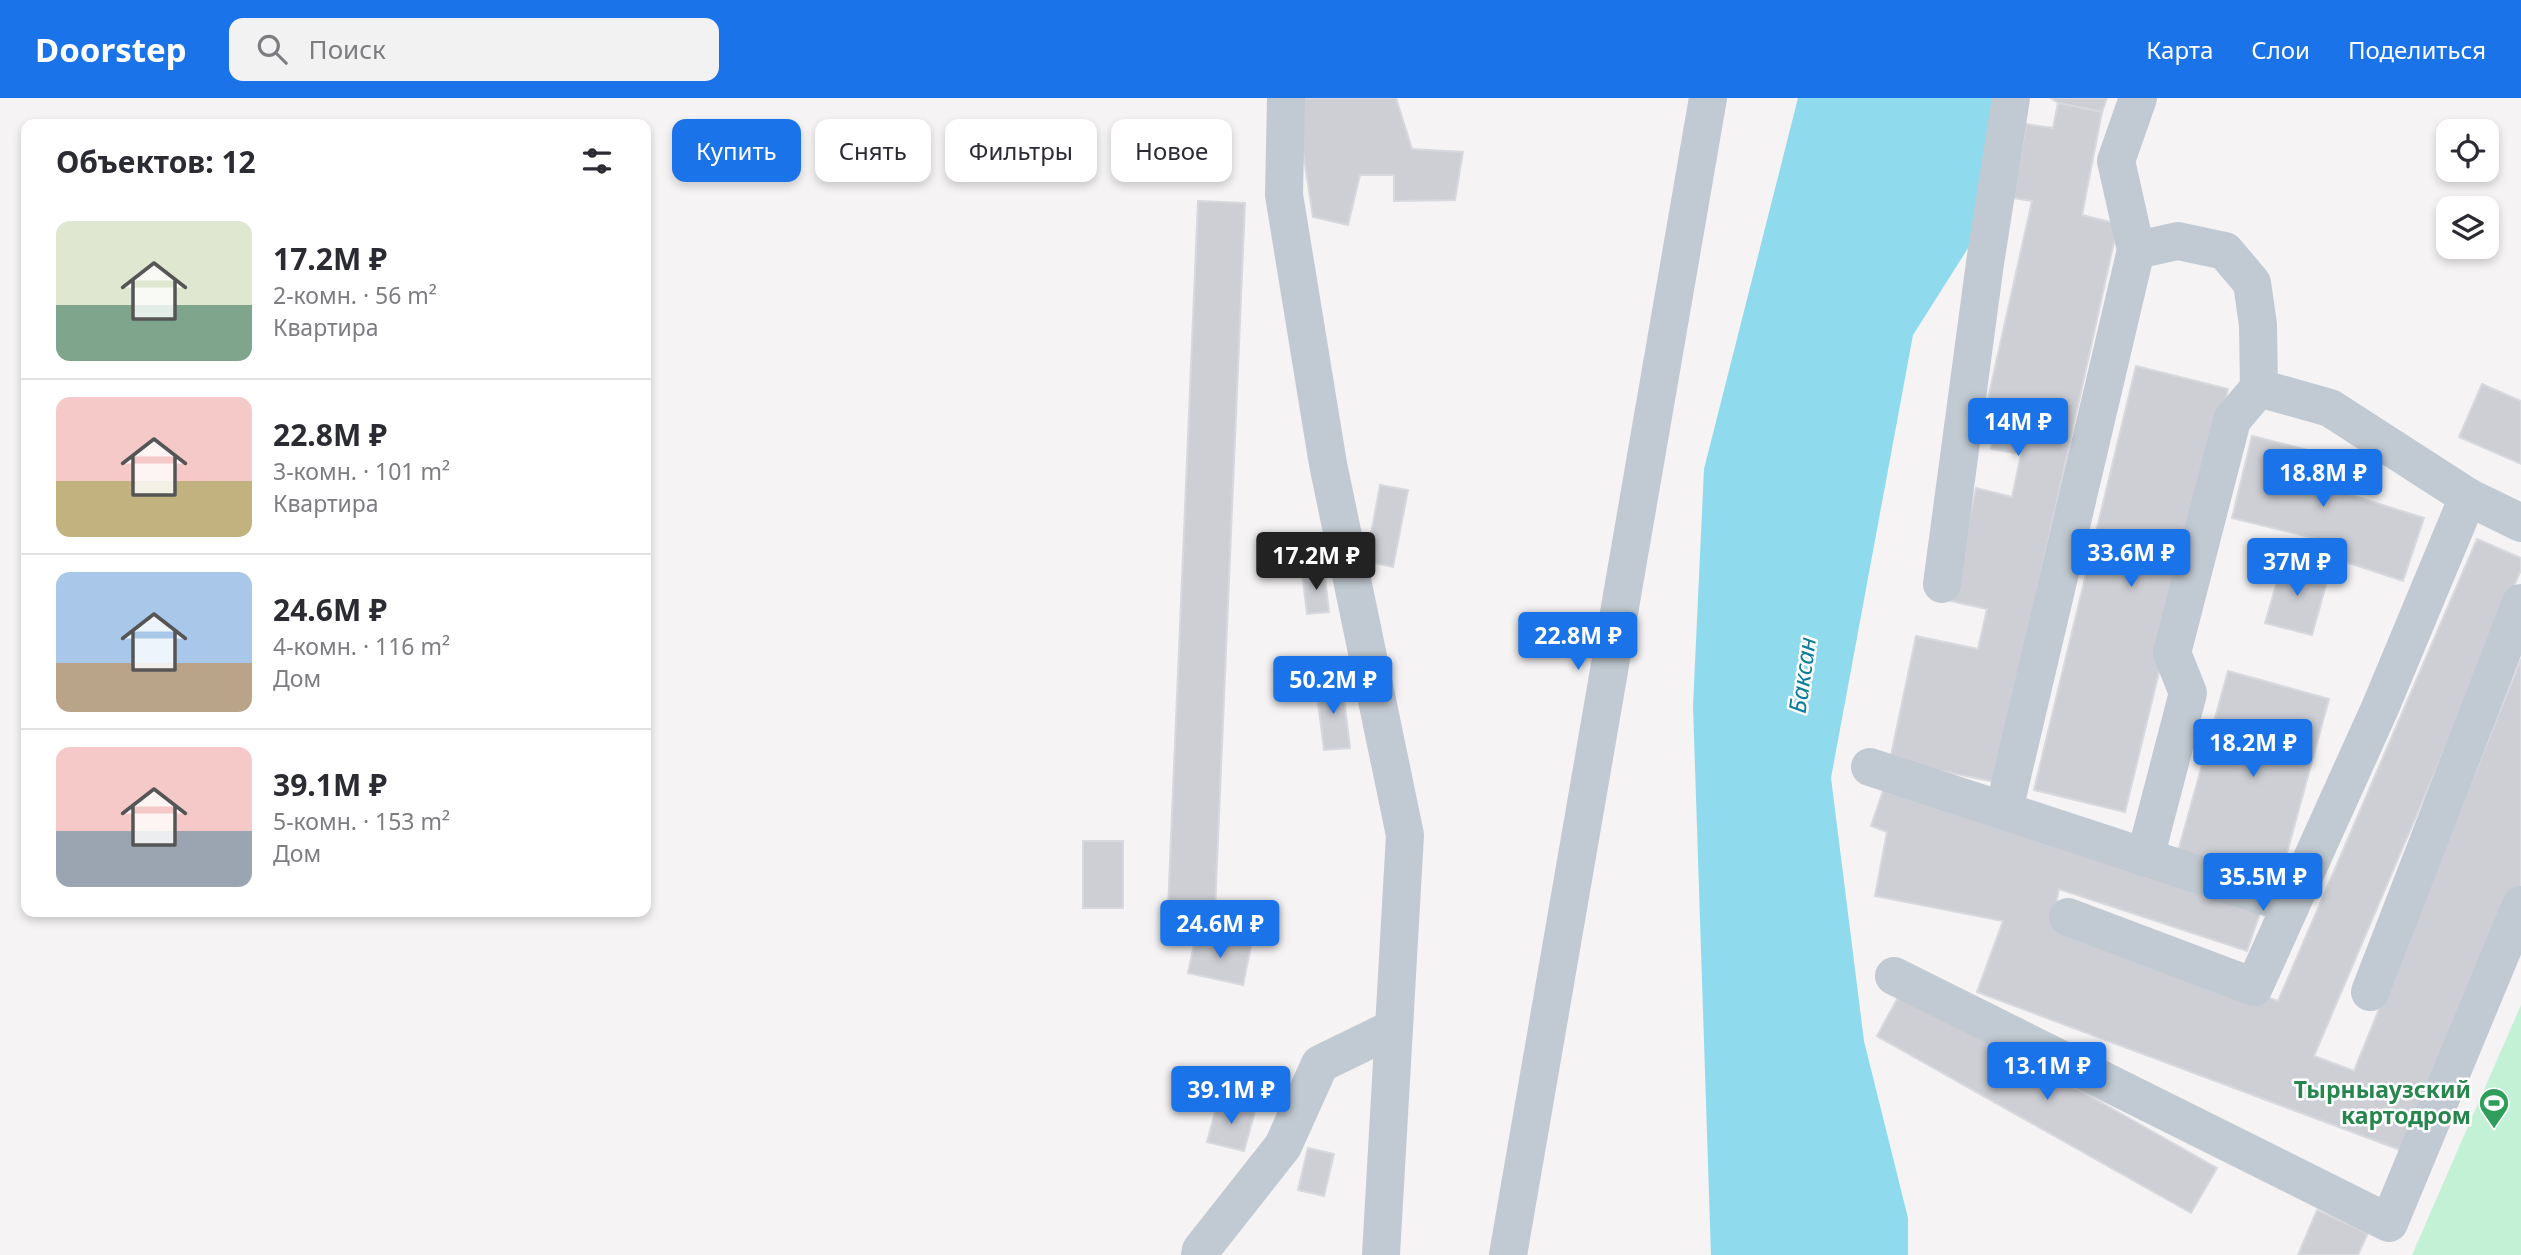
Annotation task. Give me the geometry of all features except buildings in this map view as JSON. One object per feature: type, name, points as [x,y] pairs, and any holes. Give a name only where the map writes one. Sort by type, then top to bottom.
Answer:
[{"type":"street","points":[[1286,98],[1284,195],[1328,464],[1405,835],[1381,1255]]},
{"type":"street","points":[[1508,1255],[1707,98]]},
{"type":"street","points":[[1942,584],[1985,263],[2011,98]]},
{"type":"street","points":[[2004,810],[2136,250],[2116,161],[2138,98]]},
{"type":"street","points":[[2136,250],[2178,241],[2225,251],[2252,283],[2258,325],[2259,388],[2232,420],[2172,653],[2188,693],[2145,858]]},
{"type":"street","points":[[2259,388],[2330,408],[2468,497],[2521,523]]},
{"type":"street","points":[[2068,917],[2253,987],[2380,708],[2468,497]]},
{"type":"street","points":[[2370,992],[2521,603]]},
{"type":"street","points":[[1870,767],[2291,905]]},
{"type":"street","points":[[1895,976],[2389,1223],[2521,905]]},
{"type":"street","points":[[1200,1255],[1201,1250],[1283,1146],[1320,1064],[1394,1028]]},
{"type":"green space","name":"Тырныаузский картодром","points":[[2521,1005],[2521,1255],[2412,1255]]},
{"type":"water","name":"Баксан","points":[[1798,98],[1993,98],[1970,245],[1913,335],[1831,778],[1864,1041],[1908,1218],[1908,1255],[1711,1255],[1693,706],[1704,469]]},
{"type":"place","name":"Тырныаузский картодром","points":[[2494,1130]]}]
